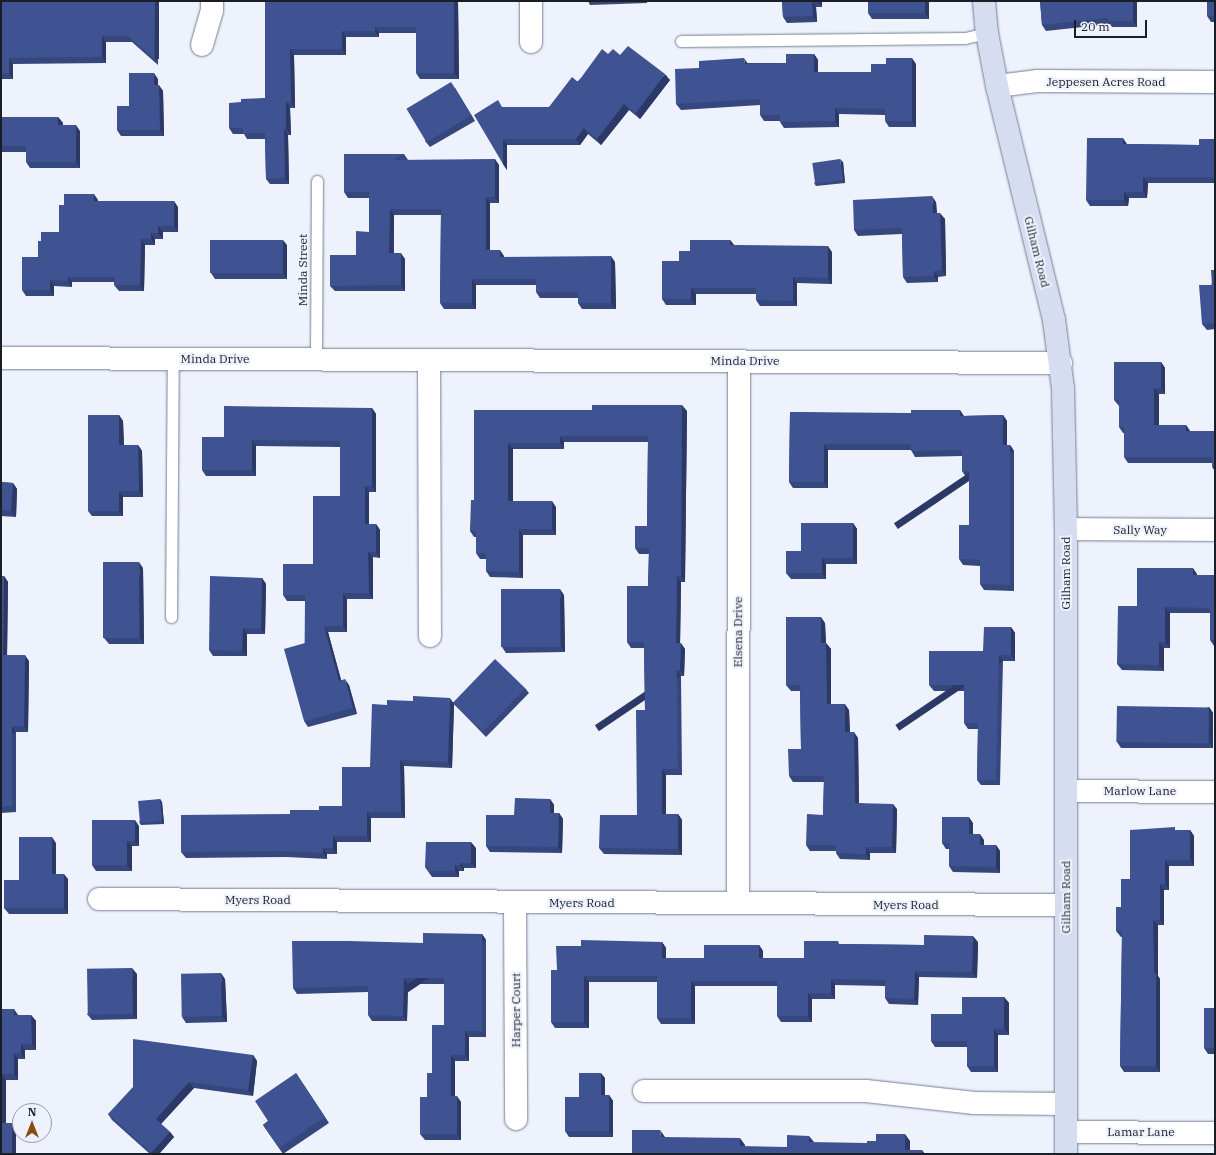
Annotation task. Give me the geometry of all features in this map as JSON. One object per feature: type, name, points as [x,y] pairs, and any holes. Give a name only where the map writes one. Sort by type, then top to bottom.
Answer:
[{"type":"street","points":[[202,45],[212,12],[212,1]]},
{"type":"street","points":[[531,1],[531,42]]},
{"type":"street","name":"Gilham Road","points":[[984,1],[987,33],[997,86],[1054,320],[1063,388],[1066,529],[1066,1154]]},
{"type":"street","name":"Jeppesen Acres Road","points":[[997,86],[1037,81],[1215,82]]},
{"type":"street","name":"Minda Drive","points":[[1,358],[1060,363]]},
{"type":"street","points":[[429,360],[430,636]]},
{"type":"street","name":"Elsena Drive","points":[[738,904],[739,361]]},
{"type":"street","name":"Sally Way","points":[[1066,529],[1215,530]]},
{"type":"street","name":"Marlow Lane","points":[[1066,791],[1215,792]]},
{"type":"street","name":"Myers Road","points":[[99,899],[1066,905]]},
{"type":"street","name":"Harper Court","points":[[515,902],[516,1119]]},
{"type":"street","points":[[644,1091],[866,1091],[974,1103],[1066,1104]]},
{"type":"street","name":"Lamar Lane","points":[[1066,1132],[1215,1133]]},
{"type":"lane","points":[[681,41],[965,38],[987,33]]},
{"type":"lane","name":"Minda Street","points":[[316,359],[317,181]]},
{"type":"lane","points":[[171,617],[173,359]]},
{"type":"building","points":[[1,1],[155,1],[154,59],[128,36],[102,36],[102,57],[9,58],[9,73],[1,73]]},
{"type":"building","points":[[265,1],[454,1],[454,73],[416,73],[416,27],[375,27],[375,31],[342,31],[342,49],[290,49],[291,102],[286,102],[286,129],[284,129],[285,178],[266,179],[265,133],[243,133],[243,128],[229,128],[229,103],[241,102],[241,99],[265,98]]},
{"type":"building","points":[[782,1],[812,1],[813,16],[783,17]]},
{"type":"building","points":[[868,1],[925,1],[925,13],[868,13]]},
{"type":"building","points":[[1040,1],[1133,1],[1133,21],[1108,21],[1108,18],[1042,25]]},
{"type":"building","points":[[1207,1],[1215,1],[1215,16],[1207,16]]},
{"type":"building","points":[[628,46],[665,74],[636,113],[624,104],[597,139],[584,128],[576,139],[503,139],[503,164],[474,115],[498,100],[502,107],[549,107],[572,77],[578,82],[602,49],[608,54],[613,49],[620,55]]},
{"type":"building","points":[[786,54],[814,54],[814,72],[871,72],[871,64],[886,64],[886,58],[912,58],[912,121],[885,121],[885,109],[835,108],[835,121],[780,122],[780,115],[760,115],[760,99],[676,104],[675,69],[699,68],[699,61],[744,58],[745,64],[786,63]]},
{"type":"building","points":[[129,73],[154,73],[154,85],[159,85],[160,130],[117,130],[117,106],[129,106]]},
{"type":"building","points":[[451,82],[471,115],[427,142],[406,109]]},
{"type":"building","points":[[1,117],[58,117],[58,125],[76,125],[76,162],[26,162],[26,146],[1,146]]},
{"type":"building","points":[[1087,138],[1123,138],[1123,144],[1199,145],[1199,139],[1215,139],[1215,177],[1143,177],[1143,192],[1124,192],[1124,200],[1086,200]]},
{"type":"building","points":[[344,154],[404,154],[393,160],[495,159],[495,197],[486,197],[486,250],[500,250],[500,257],[611,256],[611,303],[578,303],[578,292],[536,292],[536,279],[472,279],[472,303],[440,303],[441,209],[390,209],[389,253],[401,253],[401,285],[330,286],[330,255],[356,255],[356,231],[369,232],[369,192],[344,192]]},
{"type":"building","points":[[840,159],[843,180],[815,184],[812,163]]},
{"type":"building","points":[[64,194],[94,194],[94,201],[174,201],[174,226],[158,226],[158,233],[151,233],[151,239],[141,239],[140,285],[114,285],[115,277],[68,277],[68,281],[50,280],[50,290],[22,290],[22,257],[38,257],[38,241],[41,241],[41,232],[59,232],[59,205],[64,205]]},
{"type":"building","points":[[932,196],[933,213],[940,213],[942,270],[934,271],[934,276],[903,277],[902,228],[854,230],[853,200]]},
{"type":"building","points":[[210,240],[283,240],[283,273],[210,273]]},
{"type":"building","points":[[690,240],[730,240],[730,245],[828,246],[828,278],[793,277],[793,301],[756,300],[756,288],[691,288],[691,299],[662,299],[662,261],[679,261],[679,251],[690,251]]},
{"type":"building","points":[[1211,270],[1215,270],[1215,323],[1202,324],[1199,285],[1212,285]]},
{"type":"building","points":[[1114,362],[1161,362],[1161,388],[1154,388],[1154,425],[1186,425],[1186,431],[1215,431],[1215,467],[1212,467],[1212,457],[1124,457],[1124,427],[1119,427],[1119,400],[1114,400]]},
{"type":"building","points":[[592,405],[682,405],[681,576],[677,576],[676,643],[681,643],[680,670],[677,670],[678,769],[662,769],[662,814],[678,814],[678,849],[599,848],[600,815],[637,815],[636,710],[645,710],[644,642],[627,642],[627,586],[648,586],[649,548],[635,548],[635,526],[647,526],[648,436],[560,436],[560,443],[508,443],[508,501],[552,501],[552,529],[519,529],[519,572],[486,571],[486,553],[476,553],[476,531],[470,531],[471,500],[474,500],[474,410],[592,410]]},
{"type":"building","points":[[224,406],[372,408],[372,486],[365,486],[365,524],[376,524],[376,552],[368,552],[369,593],[343,593],[343,626],[324,626],[339,681],[345,679],[353,708],[304,721],[284,649],[305,643],[305,595],[283,595],[283,564],[313,564],[313,496],[340,496],[340,441],[252,440],[252,470],[202,470],[202,437],[224,437]]},
{"type":"building","points":[[911,410],[960,410],[960,416],[1003,415],[1003,445],[1010,445],[1010,585],[980,584],[980,560],[959,559],[959,525],[969,525],[969,471],[962,471],[962,450],[911,451],[911,444],[824,444],[824,482],[789,482],[790,412],[911,413]]},
{"type":"building","points":[[88,415],[119,415],[119,445],[138,445],[139,491],[119,491],[119,511],[88,511]]},
{"type":"building","points":[[1,482],[13,483],[11,511],[1,510]]},
{"type":"building","points":[[801,523],[853,523],[853,558],[822,558],[822,573],[786,573],[786,551],[801,551]]},
{"type":"building","points":[[103,562],[139,562],[139,638],[103,638]]},
{"type":"building","points":[[1137,568],[1193,568],[1193,575],[1215,575],[1215,640],[1210,640],[1210,608],[1165,607],[1165,642],[1159,642],[1159,665],[1117,664],[1118,606],[1137,606]]},
{"type":"building","points":[[1,576],[4,576],[3,655],[25,655],[24,726],[12,726],[12,806],[1,807]]},
{"type":"building","points":[[210,576],[262,578],[261,629],[243,628],[242,651],[209,650]]},
{"type":"building","points":[[501,589],[560,589],[560,647],[501,647]]},
{"type":"building","points":[[786,617],[821,617],[821,643],[826,643],[827,704],[845,704],[845,732],[854,732],[855,803],[893,804],[892,847],[866,847],[866,854],[836,853],[836,845],[806,845],[807,814],[823,815],[824,776],[789,776],[788,749],[801,749],[800,685],[786,685]]},
{"type":"building","points":[[984,627],[1011,627],[1011,655],[999,655],[996,780],[977,780],[978,723],[964,723],[964,685],[929,685],[929,651],[983,651]]},
{"type":"building","points":[[495,659],[525,688],[483,732],[453,703]]},
{"type":"building","points":[[413,696],[450,698],[448,762],[400,760],[401,812],[367,812],[367,836],[333,836],[333,848],[323,848],[323,853],[283,851],[181,852],[181,815],[290,814],[290,810],[319,810],[319,806],[342,806],[342,767],[370,767],[372,704],[387,705],[387,700],[413,701]]},
{"type":"building","points":[[1117,706],[1209,708],[1208,744],[1116,742]]},
{"type":"building","points":[[515,798],[550,799],[550,813],[559,813],[558,847],[486,846],[486,815],[514,815]]},
{"type":"building","points":[[160,799],[162,821],[140,823],[138,801]]},
{"type":"building","points":[[942,817],[969,817],[969,834],[980,834],[980,845],[996,845],[996,867],[949,866],[949,843],[942,843]]},
{"type":"building","points":[[92,820],[135,820],[135,841],[127,841],[127,865],[92,865]]},
{"type":"building","points":[[1175,827],[1175,830],[1190,830],[1190,860],[1165,860],[1165,884],[1160,884],[1160,920],[1153,920],[1154,973],[1156,973],[1156,1066],[1120,1066],[1122,931],[1116,931],[1116,907],[1121,907],[1121,879],[1130,879],[1130,830]]},
{"type":"building","points":[[19,837],[52,837],[52,874],[64,874],[64,908],[4,908],[4,880],[19,880]]},
{"type":"building","points":[[426,842],[471,842],[471,863],[460,863],[460,865],[455,865],[455,871],[428,871],[428,867],[425,867]]},
{"type":"building","points":[[423,933],[482,934],[482,1031],[465,1031],[465,1055],[451,1055],[451,1096],[457,1096],[457,1134],[420,1134],[420,1097],[427,1097],[427,1073],[432,1073],[432,1025],[444,1025],[444,978],[404,978],[403,1016],[368,1015],[368,986],[293,988],[292,941],[423,943]]},
{"type":"building","points":[[924,935],[973,936],[972,972],[915,971],[914,999],[885,998],[885,980],[831,979],[831,993],[808,993],[808,1016],[777,1016],[777,981],[691,981],[691,1018],[657,1018],[657,976],[584,976],[584,1022],[551,1022],[551,970],[557,970],[556,946],[581,946],[581,940],[662,942],[662,958],[704,958],[704,945],[759,945],[759,958],[804,958],[804,941],[838,941],[838,944],[924,945]]},
{"type":"building","points":[[132,968],[133,1014],[88,1015],[87,969]]},
{"type":"building","points":[[221,973],[222,1016],[182,1017],[181,974]]},
{"type":"building","points":[[962,997],[1004,997],[1004,1029],[994,1029],[994,1066],[967,1066],[967,1041],[931,1041],[931,1014],[962,1014]]},
{"type":"building","points":[[1204,1008],[1215,1008],[1215,1048],[1204,1048]]},
{"type":"building","points":[[1,1009],[14,1009],[14,1015],[31,1015],[32,1044],[21,1044],[21,1053],[14,1053],[14,1074],[2,1074],[2,1123],[12,1123],[12,1154],[1,1154]]},
{"type":"building","points":[[133,1039],[253,1055],[248,1090],[189,1082],[156,1119],[170,1132],[151,1153],[108,1114],[133,1087]]},
{"type":"building","points":[[296,1073],[325,1117],[279,1148],[263,1125],[268,1121],[255,1101]]},
{"type":"building","points":[[579,1073],[601,1073],[601,1095],[609,1095],[609,1131],[565,1131],[565,1097],[579,1097]]},
{"type":"building","points":[[632,1130],[660,1130],[661,1137],[740,1138],[740,1146],[787,1147],[787,1135],[809,1136],[809,1142],[867,1143],[867,1141],[876,1141],[876,1134],[905,1134],[905,1150],[922,1150],[922,1154],[632,1154]]}]
